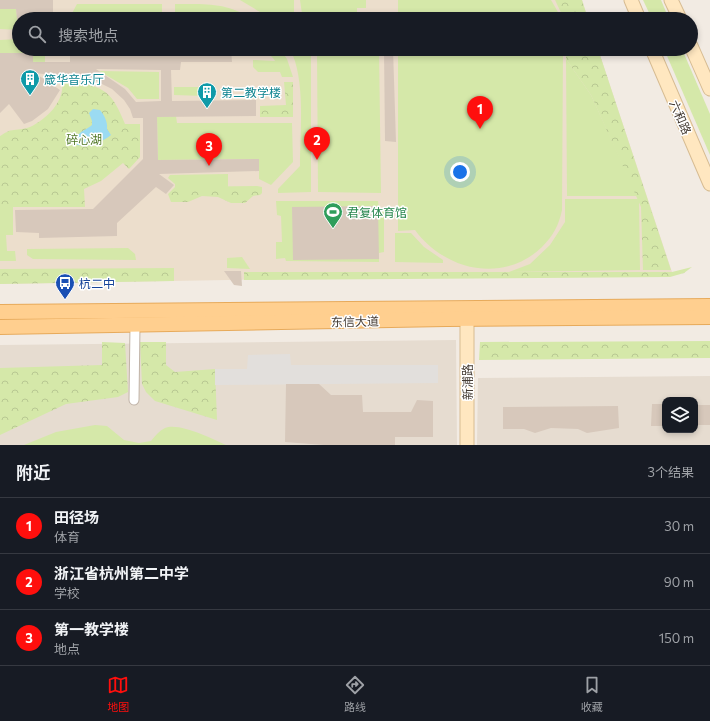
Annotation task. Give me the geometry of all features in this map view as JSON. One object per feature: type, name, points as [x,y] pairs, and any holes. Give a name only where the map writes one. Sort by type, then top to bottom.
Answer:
[{"type":"main road","points":[[631,0],[636,12]]},
{"type":"main road","points":[[671,0],[677,12]]},
{"type":"main road","name":"六和路","points":[[655,56],[710,184]]},
{"type":"main road","points":[[695,56],[710,90]]},
{"type":"main road","name":"东信大道","points":[[0,312],[710,306]]},
{"type":"main road","name":"东信大道","points":[[0,327],[710,317]]},
{"type":"main road","name":"新浦路","points":[[467,320],[467,445]]},
{"type":"street","points":[[134,400],[135,326]]},
{"type":"shaded area","points":[[0,0],[582,0],[586,12],[12,12],[12,56],[600,56],[672,272],[0,284]]},
{"type":"shaded area","points":[[456,340],[457,445],[0,445],[0,345]]},
{"type":"shaded area","points":[[290,354],[291,365],[438,365],[438,383],[215,385],[215,369],[247,369],[248,355]]},
{"type":"shaded area","points":[[710,376],[710,445],[477,445],[478,378]]},
{"type":"green space","points":[[240,0],[294,0],[294,12],[260,12]]},
{"type":"green space","points":[[300,0],[366,0],[366,8],[357,8],[357,12],[302,12]]},
{"type":"green space","points":[[398,0],[551,0],[558,12],[398,12]]},
{"type":"green space","points":[[555,0],[582,0],[586,12],[561,12]]},
{"type":"green space","points":[[643,0],[661,0],[666,12],[649,12]]},
{"type":"green space","points":[[77,4],[162,4],[162,12],[73,12]]},
{"type":"green space","points":[[175,4],[206,4],[234,9],[241,12],[175,12]]},
{"type":"green space","points":[[0,9],[16,9],[16,12],[12,12],[12,30],[0,29]]},
{"type":"green space","points":[[12,39],[12,53],[0,53],[0,40]]},
{"type":"green space","points":[[33,56],[45,56],[45,63],[33,62]]},
{"type":"green space","points":[[271,56],[285,56],[293,77],[282,77],[280,72],[258,72],[253,67],[253,60],[275,61]]},
{"type":"green space","points":[[293,56],[311,56],[311,192],[278,193],[278,189],[300,166],[301,106],[295,61]]},
{"type":"green space","points":[[317,56],[379,56],[381,193],[318,192]]},
{"type":"green space","points":[[398,56],[563,56],[562,210],[555,230],[542,247],[527,259],[510,266],[493,269],[476,268],[458,263],[442,255],[428,244],[415,230],[398,231]]},
{"type":"green space","points":[[566,56],[600,56],[671,270],[643,270],[641,207],[591,95],[566,59]]},
{"type":"green space","points":[[667,56],[685,56],[710,114],[710,155]]},
{"type":"green space","points":[[566,59],[591,95],[637,196],[567,196]]},
{"type":"green space","points":[[99,71],[159,72],[159,99],[137,99],[128,88]]},
{"type":"green space","name":"碎心湖","points":[[71,81],[83,83],[100,89],[111,98],[116,105],[125,124],[140,124],[140,157],[129,169],[123,163],[101,181],[84,189],[85,207],[0,207],[0,136],[10,131],[30,127],[43,119],[54,109],[58,102],[61,96],[62,82]]},
{"type":"green space","points":[[284,82],[293,82],[293,117],[260,117],[260,106],[286,105]]},
{"type":"green space","points":[[174,87],[206,87],[204,96],[174,95]]},
{"type":"green space","points":[[176,116],[177,123],[292,123],[293,162],[271,185],[259,179],[259,159],[158,160],[157,117]]},
{"type":"green space","points":[[228,174],[228,187],[175,187],[175,184],[168,178],[170,175]]},
{"type":"green space","points":[[175,187],[262,187],[262,193],[260,195],[253,196],[245,203],[231,203],[218,197],[202,196],[188,202],[171,202],[168,194]]},
{"type":"green space","points":[[565,199],[639,199],[640,270],[509,272],[530,264],[550,245],[565,222]]},
{"type":"green space","name":"君复体育馆","points":[[276,201],[378,201],[379,208],[384,208],[384,252],[379,253],[379,262],[286,261],[285,258],[276,259],[276,242],[282,242],[281,216],[277,215]]},
{"type":"green space","points":[[0,207],[13,207],[13,235],[6,235],[7,251],[15,251],[16,261],[0,261]]},
{"type":"green space","points":[[395,233],[411,233],[424,247],[443,260],[443,263],[395,262]]},
{"type":"green space","points":[[128,248],[135,254],[136,260],[33,259],[27,255],[27,249]]},
{"type":"green space","points":[[242,257],[250,269],[227,268],[227,258]]},
{"type":"green space","points":[[692,267],[684,273],[670,277],[244,280],[244,272],[672,272]]},
{"type":"green space","points":[[174,268],[174,281],[0,284],[0,269]]},
{"type":"green space","points":[[710,341],[710,358],[479,360],[480,342]]},
{"type":"green space","points":[[102,342],[125,343],[128,392],[118,397],[66,404],[0,435],[0,368],[102,365]]},
{"type":"green space","points":[[140,342],[166,342],[166,365],[175,372],[215,369],[217,420],[155,401],[146,392],[142,384]]},
{"type":"green space","points":[[95,425],[107,426],[124,440],[139,443],[151,441],[165,428],[179,427],[196,432],[226,445],[24,445],[56,432]]},
{"type":"water","points":[[93,109],[100,110],[106,121],[107,129],[111,135],[95,143],[77,145],[76,141],[78,135],[92,125],[89,113]]},
{"type":"building","points":[[0,0],[53,0],[53,12],[16,12],[16,9],[0,9]]},
{"type":"building","points":[[0,53],[12,53],[12,56],[33,56],[33,62],[70,62],[70,56],[232,56],[232,62],[181,62],[180,70],[171,70],[172,101],[256,100],[256,116],[157,117],[158,160],[259,159],[259,171],[159,174],[174,185],[166,194],[156,187],[117,223],[117,236],[39,238],[39,233],[16,232],[15,210],[93,209],[143,159],[143,118],[133,118],[130,109],[124,100],[112,89],[94,80],[35,73],[60,90],[48,109],[32,121],[24,124],[9,104],[0,113]],"holes":[[[96,69],[161,70],[161,101],[136,102],[125,89]]]},
{"type":"building","points":[[384,56],[393,56],[396,142],[385,141]]},
{"type":"building","name":"君复体育馆","points":[[378,206],[379,259],[293,260],[292,207]]},
{"type":"building","points":[[224,271],[241,271],[242,286],[234,285]]},
{"type":"building","points":[[286,384],[319,384],[331,395],[362,395],[363,412],[411,412],[417,400],[433,401],[433,437],[395,437],[395,445],[324,445],[285,442]]},
{"type":"building","points":[[652,404],[662,404],[662,426],[651,426]]},
{"type":"building","points":[[698,405],[710,405],[710,425],[698,425]]},
{"type":"building","points":[[618,406],[619,428],[587,433],[578,429],[551,428],[535,433],[524,429],[503,429],[503,407]]},
{"type":"place","name":"箴华音乐厅","points":[[30,96]]},
{"type":"place","name":"第二教学楼","points":[[207,109]]},
{"type":"place","name":"田径场","points":[[480,129]]},
{"type":"place","name":"浙江省杭州第二中学","points":[[317,160]]},
{"type":"place","name":"第一教学楼","points":[[209,166]]},
{"type":"place","name":"君复体育馆","points":[[333,229]]},
{"type":"place","name":"杭二中","points":[[65,300]]}]
